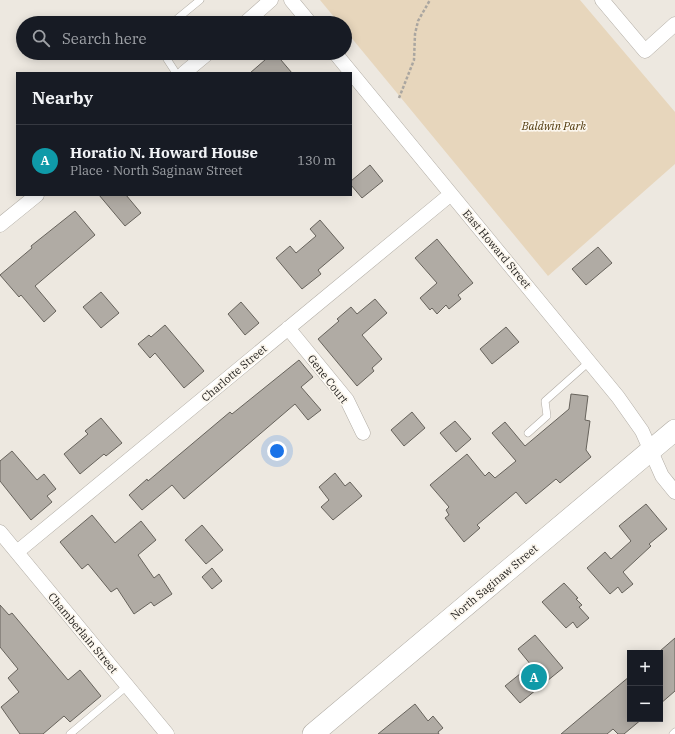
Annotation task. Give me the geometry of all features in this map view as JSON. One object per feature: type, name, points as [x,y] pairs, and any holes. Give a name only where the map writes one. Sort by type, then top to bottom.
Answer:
[{"type":"street","points":[[253,16],[271,0]]},
{"type":"street","points":[[291,0],[304,16]]},
{"type":"street","points":[[602,0],[645,51],[675,24]]},
{"type":"street","points":[[185,72],[200,60]]},
{"type":"street","name":"East Howard Street","points":[[341,60],[351,72]]},
{"type":"street","name":"East Howard Street","points":[[352,74],[590,361],[642,431],[662,476],[675,492]]},
{"type":"street","name":"Charlotte Street","points":[[17,552],[451,194]]},
{"type":"street","points":[[0,225],[36,196]]},
{"type":"street","name":"Gene Court","points":[[288,328],[347,400],[363,433]]},
{"type":"street","name":"North Saginaw Street","points":[[321,732],[675,430]]},
{"type":"street","name":"Chamberlain Street","points":[[0,532],[167,734]]},
{"type":"lane","points":[[181,16],[200,0]]},
{"type":"lane","points":[[168,60],[175,72]]},
{"type":"lane","points":[[528,433],[547,416],[545,401],[590,361]]},
{"type":"lane","points":[[70,734],[127,686]]},
{"type":"path","points":[[399,98],[414,60],[415,34],[418,21],[430,0]]},
{"type":"green space","name":"Baldwin Park","points":[[320,0],[580,0],[675,112],[675,164],[548,276],[352,38],[352,16],[333,16]]},
{"type":"building","points":[[265,60],[281,60],[291,72],[251,72]]},
{"type":"building","points":[[370,165],[383,181],[362,198],[352,186],[352,180]]},
{"type":"building","points":[[100,196],[127,196],[141,213],[125,226]]},
{"type":"building","points":[[75,211],[95,235],[35,286],[56,311],[44,322],[21,295],[19,297],[0,275],[32,248],[31,246]]},
{"type":"building","points":[[320,220],[344,248],[318,270],[321,274],[302,289],[276,258],[290,246],[296,253],[316,236],[310,229]]},
{"type":"building","points":[[437,239],[473,283],[458,295],[461,299],[449,309],[446,305],[437,314],[432,308],[430,310],[420,298],[437,283],[415,258]]},
{"type":"building","points":[[598,247],[612,263],[586,285],[572,269]]},
{"type":"building","points":[[101,292],[119,313],[101,328],[83,307]]},
{"type":"building","points":[[375,299],[387,313],[362,335],[382,359],[372,368],[374,371],[357,386],[318,339],[339,321],[337,319],[351,307],[357,314]]},
{"type":"building","points":[[241,302],[259,323],[245,335],[228,314]]},
{"type":"building","points":[[165,325],[204,371],[184,388],[155,353],[150,358],[138,344],[149,335],[151,337]]},
{"type":"building","points":[[506,327],[519,342],[492,364],[480,349]]},
{"type":"building","points":[[299,360],[313,377],[301,387],[321,410],[308,420],[295,404],[184,499],[172,485],[142,510],[129,495],[147,479],[148,481],[230,412],[232,414]]},
{"type":"building","points":[[571,394],[588,396],[585,420],[590,421],[586,450],[591,457],[560,483],[556,479],[526,504],[516,492],[477,525],[480,528],[464,542],[445,518],[449,515],[446,510],[449,507],[430,485],[467,454],[485,476],[489,472],[495,478],[516,461],[492,433],[505,422],[525,446],[569,409]]},
{"type":"building","points":[[412,412],[425,428],[404,446],[391,430]]},
{"type":"building","points":[[101,418],[122,443],[106,456],[104,454],[80,474],[64,454],[88,434],[85,431]]},
{"type":"building","points":[[455,421],[471,439],[456,452],[440,433]]},
{"type":"building","points":[[12,451],[37,480],[44,474],[56,489],[47,496],[52,502],[31,520],[0,481],[0,461]]},
{"type":"building","points":[[335,473],[345,486],[350,482],[362,496],[333,520],[321,507],[329,500],[319,487]]},
{"type":"building","points":[[646,504],[667,529],[649,544],[651,546],[623,572],[633,584],[622,593],[618,587],[610,594],[587,568],[605,552],[611,559],[631,541],[619,526]]},
{"type":"building","points":[[92,515],[115,543],[141,521],[156,540],[138,555],[154,578],[159,574],[172,594],[154,606],[151,602],[134,614],[117,588],[111,592],[88,564],[82,569],[60,542]]},
{"type":"building","points":[[202,525],[223,550],[206,564],[185,540]]},
{"type":"building","points":[[212,568],[222,581],[212,589],[202,577]]},
{"type":"building","points":[[564,583],[578,598],[576,599],[582,605],[579,607],[589,618],[577,628],[573,622],[566,628],[542,602]]},
{"type":"building","points":[[0,605],[9,615],[12,613],[68,680],[80,670],[101,696],[70,722],[64,716],[43,734],[20,734],[1,707],[19,692],[8,678],[18,669],[0,647]]},
{"type":"building","points":[[535,635],[563,668],[520,703],[505,686],[531,665],[518,649]]},
{"type":"building","points":[[675,638],[675,691],[663,701],[663,650],[661,650]]},
{"type":"building","points":[[627,679],[627,722],[638,722],[624,734],[618,734],[613,729],[607,734],[561,734]]},
{"type":"building","points":[[415,704],[428,721],[433,716],[443,728],[438,732],[439,734],[378,734]]},
{"type":"place","name":"Horatio N. Howard House","points":[[534,677]]}]
